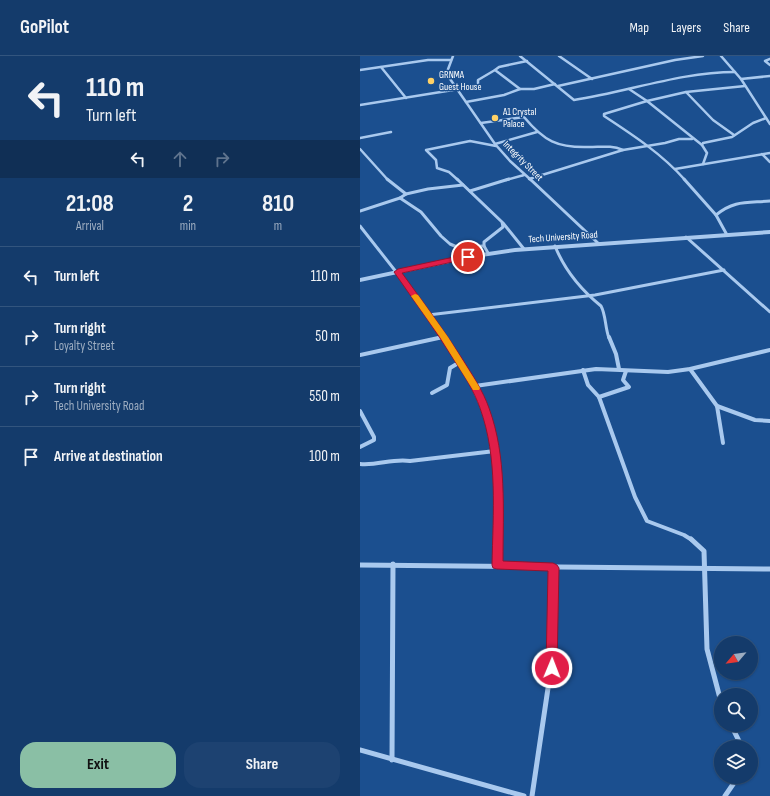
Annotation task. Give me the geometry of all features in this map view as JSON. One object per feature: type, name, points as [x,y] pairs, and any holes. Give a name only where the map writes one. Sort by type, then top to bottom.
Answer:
[{"type":"street","name":"Integrity Street","points":[[452,56],[447,72],[448,76],[496,145],[528,179],[599,244]]},
{"type":"street","points":[[520,56],[574,100],[688,76],[719,71],[735,72]]},
{"type":"street","points":[[559,56],[592,79]]},
{"type":"street","points":[[558,86],[675,60],[703,56]]},
{"type":"street","points":[[721,56],[741,79],[770,124]]},
{"type":"street","points":[[770,59],[765,61],[770,65]]},
{"type":"street","points":[[360,70],[428,60],[451,60]]},
{"type":"street","points":[[360,105],[478,86],[478,80],[496,70],[505,66],[527,61]]},
{"type":"street","points":[[381,67],[406,98]]},
{"type":"street","points":[[496,70],[520,89]]},
{"type":"street","points":[[741,79],[770,76]]},
{"type":"street","points":[[466,102],[504,95],[520,89],[534,89],[555,84]]},
{"type":"street","points":[[727,235],[716,215],[675,169],[649,146],[604,116],[604,114],[647,101],[686,92],[745,86]]},
{"type":"street","points":[[629,89],[659,108],[692,138],[702,145],[707,153],[703,164]]},
{"type":"street","points":[[686,92],[713,120],[734,135]]},
{"type":"street","points":[[481,124],[524,117],[536,132],[545,139],[567,145],[592,148],[611,146],[623,150]]},
{"type":"street","points":[[702,145],[734,135],[753,123],[766,118]]},
{"type":"street","points":[[360,138],[391,132]]},
{"type":"street","points":[[524,249],[502,222],[470,191],[448,172],[440,171],[437,168],[436,160],[426,150],[470,140],[496,145],[536,132]]},
{"type":"street","points":[[528,179],[623,150],[665,144],[679,139],[692,138]]},
{"type":"street","points":[[360,149],[390,183],[406,194]]},
{"type":"street","points":[[675,169],[770,153]]},
{"type":"street","points":[[762,154],[770,162]]},
{"type":"street","points":[[470,191],[524,175]]},
{"type":"street","points":[[360,211],[400,198],[406,194],[428,189],[462,185]]},
{"type":"street","points":[[400,198],[421,212],[441,236],[450,244],[457,247],[484,246]]},
{"type":"street","points":[[716,215],[727,206],[740,203],[770,202]]},
{"type":"street","points":[[488,253],[484,246],[486,240],[503,227],[502,222]]},
{"type":"street","points":[[360,226],[398,272],[444,337],[475,386],[485,408],[495,451],[499,488],[497,565]]},
{"type":"street","name":"Tech University Road","points":[[360,280],[488,253],[555,246],[770,232]]},
{"type":"street","points":[[686,237],[770,312]]},
{"type":"street","points":[[555,246],[567,273],[575,284],[601,306],[603,310],[605,328],[616,354],[619,369]]},
{"type":"street","points":[[428,315],[588,295],[724,270]]},
{"type":"street","points":[[360,355],[444,337]]},
{"type":"street","points":[[475,386],[583,370],[619,369],[626,371],[668,372],[690,369],[770,350]]},
{"type":"street","points":[[432,393],[447,385],[450,368],[460,362]]},
{"type":"street","points":[[690,369],[717,406],[723,443]]},
{"type":"street","points":[[583,370],[588,385],[599,397],[635,497],[647,521],[685,534],[697,543],[704,551],[707,649],[717,688]]},
{"type":"street","points":[[599,397],[629,386],[623,380],[626,371]]},
{"type":"street","points":[[717,406],[755,420],[770,421]]},
{"type":"street","points":[[360,411],[374,437],[374,440],[360,447]]},
{"type":"street","points":[[360,464],[372,465],[398,460],[410,461],[495,451]]},
{"type":"street","points":[[392,760],[393,564]]},
{"type":"street","points":[[360,565],[497,565],[553,568],[770,569]]},
{"type":"street","points":[[532,796],[552,668],[553,568]]},
{"type":"street","points":[[360,750],[524,796]]},
{"type":"street","points":[[724,796],[733,784]]},
{"type":"slow traffic","points":[[415,296],[444,337],[476,388]]},
{"type":"place","name":"GRNMA Guest House","points":[[431,81]]},
{"type":"place","name":"A1 Crystal Palace","points":[[495,118]]},
{"type":"route","points":[[468,257],[398,272],[444,337],[475,386],[485,408],[493,436],[499,488],[497,565],[553,568],[552,668]]}]
